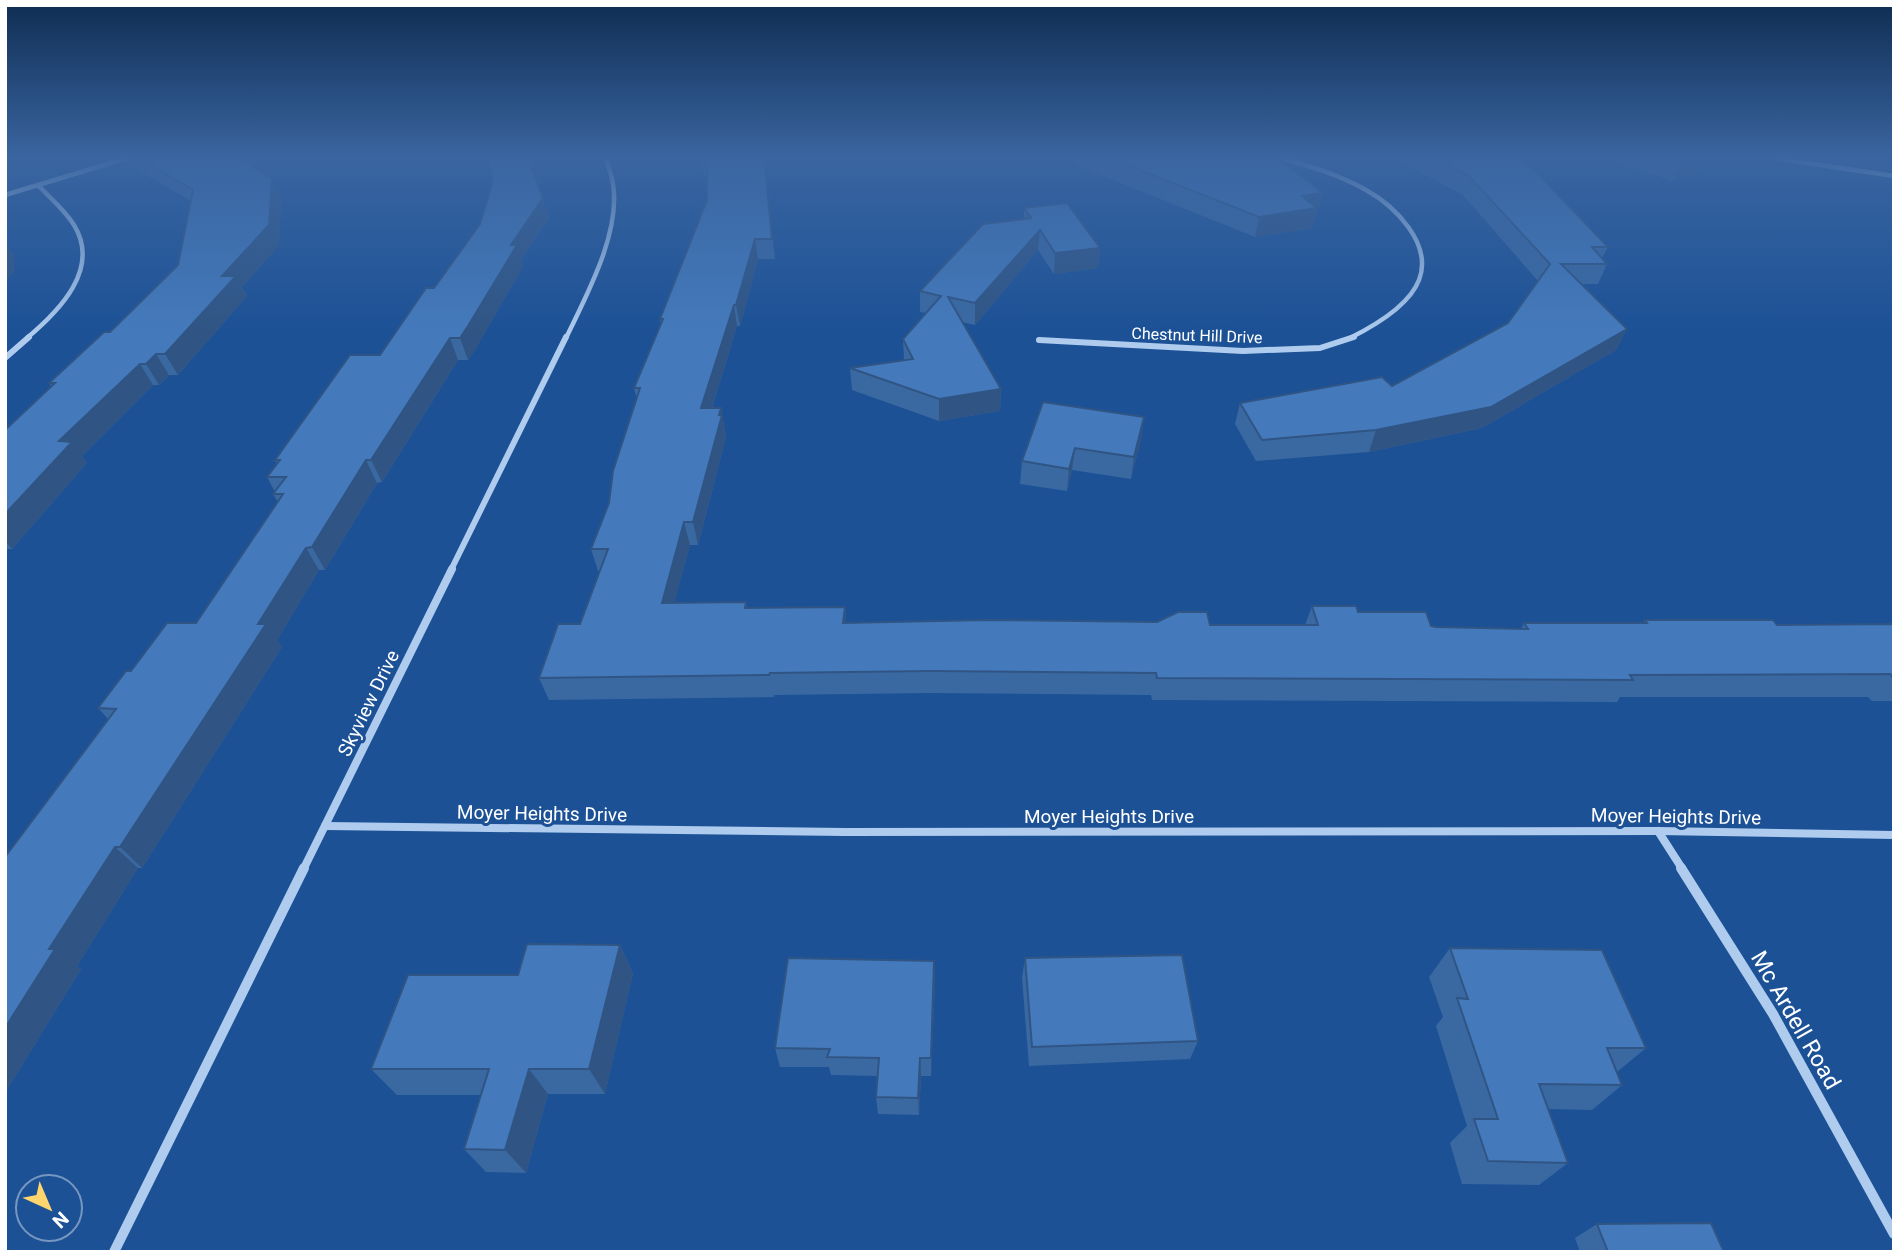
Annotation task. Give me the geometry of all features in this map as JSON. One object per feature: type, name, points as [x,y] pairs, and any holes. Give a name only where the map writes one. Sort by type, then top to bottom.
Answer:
[{"type":"street","points":[[5,358],[41,326],[78,284],[85,255],[76,227],[67,217]]},
{"type":"street","name":"Skyview Drive","points":[[114,1252],[591,287],[611,228],[612,217]]},
{"type":"street","name":"Chestnut Hill Drive","points":[[1039,340],[1228,352],[1321,348],[1347,341],[1373,326],[1412,295],[1423,270],[1418,242],[1401,217]]},
{"type":"street","name":"Moyer Heights Drive","points":[[325,826],[845,832],[1658,831],[1894,835]]},
{"type":"street","name":"Mc Ardell Road","points":[[1658,831],[1773,1014],[1894,1234]]},
{"type":"building","points":[[188,217],[270,217],[269,225],[222,276],[236,276],[165,354],[156,354],[146,364],[140,364],[59,441],[72,442],[5,514],[5,430],[55,383],[49,383],[104,332],[110,332],[178,265]]},
{"type":"building","points":[[482,217],[530,217],[511,245],[517,245],[460,338],[450,338],[371,460],[366,460],[312,547],[306,548],[258,624],[266,624],[120,847],[115,847],[49,949],[55,949],[5,1028],[5,857],[116,709],[98,708],[126,671],[131,671],[167,623],[196,623],[283,494],[273,494],[286,477],[267,477],[280,460],[275,460],[350,355],[380,355],[426,288],[434,288],[480,224]]},
{"type":"building","points":[[700,217],[770,217],[772,239],[755,239],[701,408],[721,408],[719,415],[722,415],[693,522],[684,522],[662,603],[746,602],[745,608],[845,607],[843,623],[988,620],[1157,622],[1178,612],[1207,612],[1210,625],[1318,625],[1312,606],[1356,606],[1358,612],[1426,612],[1431,626],[1436,627],[1528,629],[1524,623],[1647,623],[1645,620],[1773,620],[1777,625],[1894,624],[1894,679],[1890,674],[1630,675],[1633,680],[1157,678],[1156,673],[930,671],[539,678],[558,624],[580,624],[608,549],[591,549],[609,503],[613,471],[640,388],[634,388],[663,319],[660,319]]},
{"type":"building","points":[[1077,217],[1100,248],[1055,253],[1040,230],[975,303],[948,297],[1001,389],[939,399],[850,368],[913,359],[903,339],[941,296],[920,291],[983,224],[1031,218]]},
{"type":"building","points":[[1506,217],[1579,217],[1608,247],[1592,247],[1607,264],[1561,264],[1627,329],[1491,407],[1376,430],[1262,440],[1240,403],[1382,377],[1392,386],[1508,323],[1550,264]]},
{"type":"building","points":[[1043,402],[1144,417],[1134,457],[1075,448],[1069,469],[1022,461]]},
{"type":"building","points":[[527,944],[620,945],[589,1069],[529,1069],[505,1150],[464,1149],[489,1069],[371,1069],[408,975],[518,975]]},
{"type":"building","points":[[1450,948],[1602,950],[1646,1048],[1607,1048],[1622,1085],[1539,1084],[1568,1163],[1488,1161],[1474,1119],[1498,1119],[1457,998],[1468,999]]},
{"type":"building","points":[[1182,955],[1198,1041],[1032,1047],[1025,958]]},
{"type":"building","points":[[788,958],[934,961],[931,1058],[920,1058],[918,1098],[876,1097],[879,1058],[827,1057],[830,1049],[775,1048]]},
{"type":"building","points":[[1711,1223],[1724,1252],[1608,1252],[1597,1224]]}]
